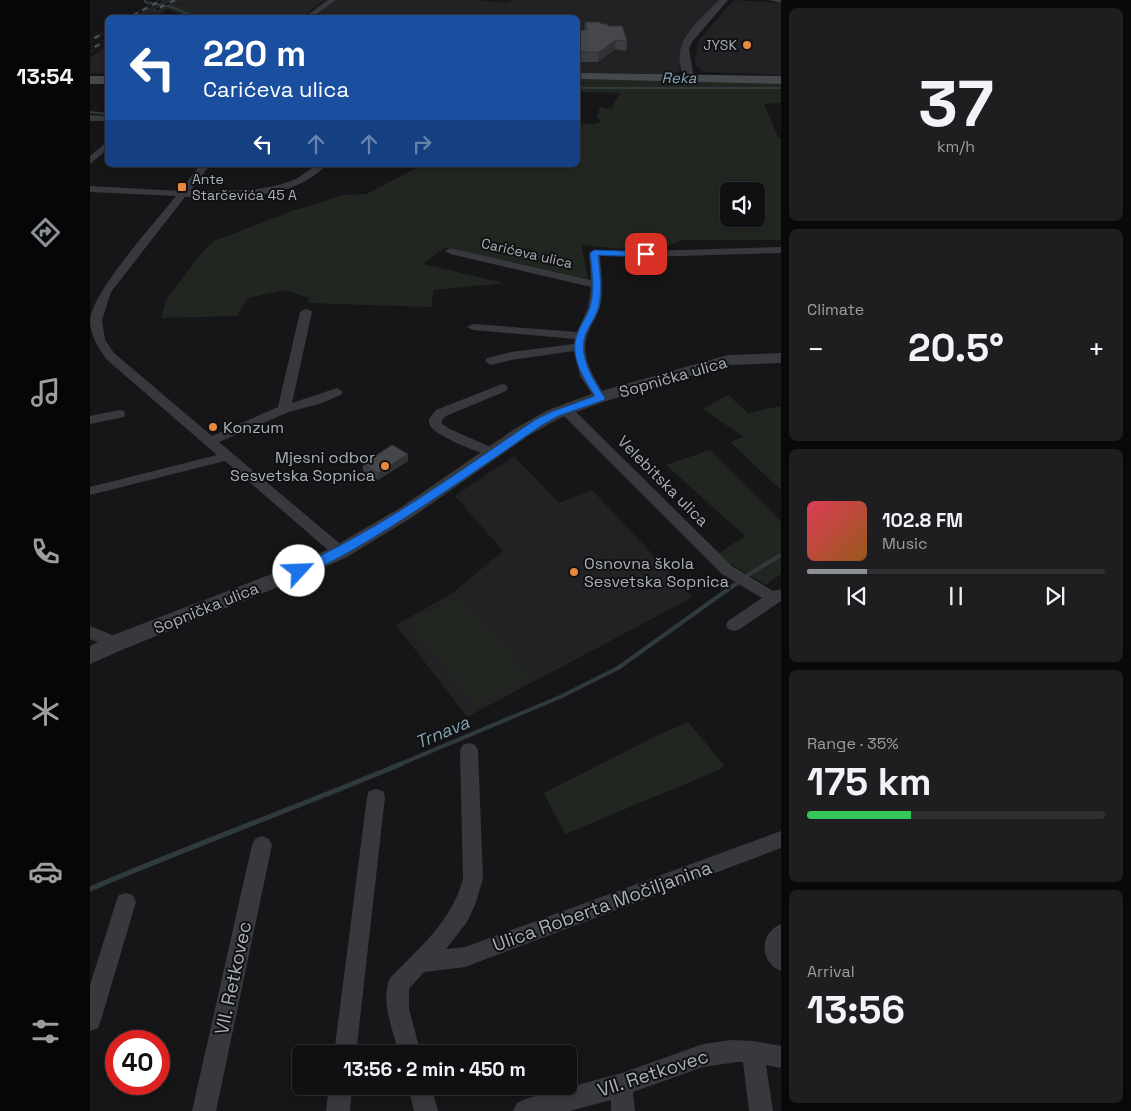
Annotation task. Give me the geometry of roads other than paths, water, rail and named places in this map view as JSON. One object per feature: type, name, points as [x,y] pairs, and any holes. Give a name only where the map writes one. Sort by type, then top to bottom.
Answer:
[{"type":"main road","points":[[580,76],[781,80]]},
{"type":"main road","points":[[90,80],[105,80]]},
{"type":"street","points":[[310,15],[333,0]]},
{"type":"street","points":[[689,77],[684,50],[687,41],[724,0]]},
{"type":"street","points":[[771,0],[781,1]]},
{"type":"street","points":[[90,118],[105,119]]},
{"type":"street","points":[[90,161],[105,147]]},
{"type":"street","points":[[203,167],[106,292],[93,320],[99,340],[110,356],[340,552]]},
{"type":"street","points":[[90,189],[210,195],[268,190],[296,183],[318,167]]},
{"type":"street","name":"Carićeva ulica","points":[[580,342],[594,308],[597,285],[594,253],[646,254],[781,250]]},
{"type":"street","name":"Carićeva ulica","points":[[450,251],[597,285]]},
{"type":"street","points":[[284,409],[306,312]]},
{"type":"street","points":[[473,327],[580,342]]},
{"type":"street","points":[[491,361],[580,342]]},
{"type":"street","points":[[580,342],[586,376],[600,398]]},
{"type":"street","name":"Sopnička ulica","points":[[90,656],[116,643],[299,571],[340,552],[407,512],[530,427],[566,410],[728,360],[781,358]]},
{"type":"street","points":[[492,453],[445,432],[436,426],[435,419],[441,413],[502,388]]},
{"type":"street","points":[[211,442],[284,409],[315,401],[337,392]]},
{"type":"street","name":"Velebitska ulica","points":[[566,410],[727,570],[751,585],[777,596]]},
{"type":"street","points":[[90,420],[119,414]]},
{"type":"street","points":[[90,491],[228,456]]},
{"type":"street","points":[[734,625],[777,596]]},
{"type":"street","points":[[90,632],[116,643]]},
{"type":"street","points":[[408,1045],[398,1008],[398,985],[454,925],[469,900],[474,879],[469,750]]},
{"type":"street","points":[[346,1045],[376,797]]},
{"type":"street","name":"Ulica Roberta Močiljanina","points":[[420,963],[465,957],[781,839]]},
{"type":"street","name":"VII. Retkovec","points":[[204,1111],[262,845]]},
{"type":"street","points":[[90,1020],[126,902]]},
{"type":"street","points":[[781,934],[774,945],[774,951],[781,961]]},
{"type":"street","name":"VII. Retkovec","points":[[525,1111],[621,1085],[712,1053],[732,1051],[753,1052],[781,1057]]},
{"type":"street","points":[[753,1052],[761,1111]]},
{"type":"street","points":[[621,1085],[623,1111]]},
{"type":"street","points":[[338,1111],[340,1095]]},
{"type":"street","points":[[422,1095],[426,1111]]},
{"type":"waterway","points":[[145,0],[145,2],[172,7],[190,15]]},
{"type":"waterway","name":"Reka","points":[[580,88],[781,88]]},
{"type":"waterway","name":"Reka","points":[[90,112],[105,114]]},
{"type":"waterway","name":"Trnava","points":[[398,765],[560,697],[618,668],[751,573],[781,555]]},
{"type":"waterway","name":"Trnava","points":[[90,889],[401,764]]},
{"type":"railway","points":[[134,15],[162,0]]},
{"type":"railway","points":[[155,10],[175,0]]},
{"type":"railway","points":[[90,41],[105,32]]},
{"type":"railway","points":[[90,50],[105,41]]},
{"type":"place","name":"JYSK","points":[[747,45]]},
{"type":"place","name":"Ante Starčevića 45 A","points":[[182,187]]},
{"type":"place","name":"Konzum","points":[[213,427]]},
{"type":"place","name":"Mjesni odbor Sesvetska Sopnica","points":[[385,466]]},
{"type":"place","name":"Osnovna škola Sesvetska Sopnica","points":[[574,572]]}]
